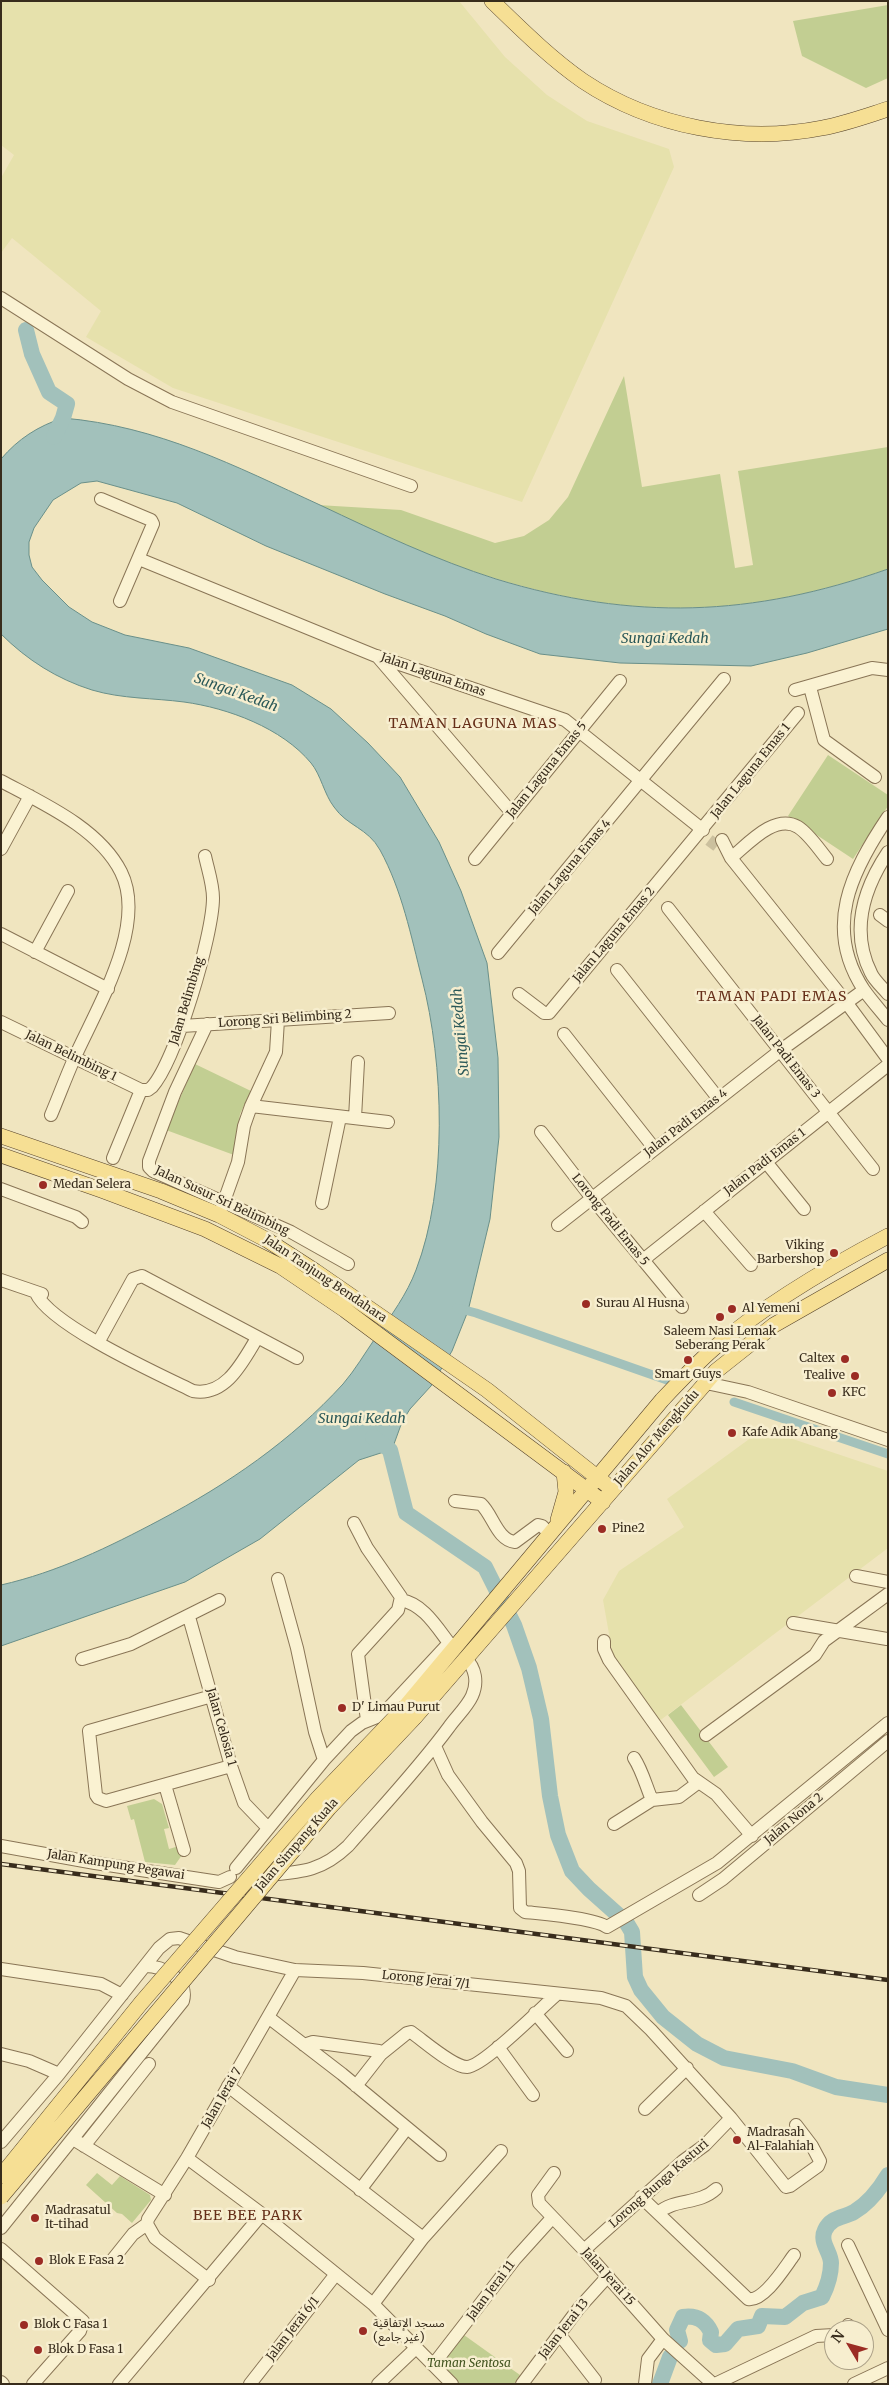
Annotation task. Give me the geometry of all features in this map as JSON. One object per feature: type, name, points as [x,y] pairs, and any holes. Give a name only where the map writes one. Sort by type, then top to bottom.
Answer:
[{"type":"main road","points":[[492,1],[533,41],[584,81],[610,97],[663,119],[710,130],[741,134],[783,133],[823,128],[888,109]]},
{"type":"main road","name":"Jalan Tanjung Bendahara","points":[[1,1136],[111,1165],[222,1208],[487,1390],[612,1489]]},
{"type":"main road","name":"Jalan Tanjung Bendahara","points":[[1,1155],[205,1229],[256,1253],[296,1276],[474,1405],[602,1502]]},
{"type":"main road","points":[[101,1190],[111,1165]]},
{"type":"main road","name":"Jalan Alor Mengkudu","points":[[586,1490],[662,1400],[714,1348],[782,1298],[888,1236]]},
{"type":"main road","name":"Jalan Alor Mengkudu","points":[[602,1502],[706,1383],[735,1354],[774,1325],[888,1260]]},
{"type":"main road","points":[[574,1460],[596,1463],[611,1461]]},
{"type":"main road","points":[[553,1530],[566,1492],[564,1472]]},
{"type":"main road","name":"Jalan Simpang Kuala","points":[[493,1614],[506,1586],[586,1490]]},
{"type":"main road","name":"Jalan Simpang Kuala","points":[[1,2196],[410,1712],[457,1649],[493,1614],[518,1598],[602,1502]]},
{"type":"main road","name":"Jalan Simpang Kuala","points":[[1,2176],[141,2003],[318,1798],[410,1712]]},
{"type":"street","points":[[1,298],[128,379],[172,402],[411,486]]},
{"type":"street","points":[[101,499],[152,522],[139,559],[120,601]]},
{"type":"street","name":"Jalan Laguna Emas","points":[[139,559],[376,656],[565,720],[711,835],[732,858],[846,1002],[888,1059]]},
{"type":"street","points":[[376,656],[512,813]]},
{"type":"street","points":[[795,690],[872,668],[888,670]]},
{"type":"street","name":"Jalan Laguna Emas 4","points":[[498,953],[724,679]]},
{"type":"street","name":"Jalan Laguna Emas 5","points":[[475,859],[620,681]]},
{"type":"street","points":[[810,687],[824,740],[875,777]]},
{"type":"street","name":"Jalan Laguna Emas 1","points":[[711,835],[798,713]]},
{"type":"street","points":[[1,781],[70,819],[86,832],[114,860],[122,873],[128,896],[129,912],[108,989],[75,1058],[51,1115]]},
{"type":"street","points":[[1,850],[30,796]]},
{"type":"street","points":[[887,818],[861,860],[851,882],[844,914],[845,946],[853,969],[864,990],[888,1020]]},
{"type":"street","points":[[732,858],[776,824],[788,823],[804,832],[827,859]]},
{"type":"street","name":"Jalan Laguna Emas 2","points":[[519,994],[544,1013],[549,1013],[711,835]]},
{"type":"street","points":[[888,852],[874,873],[862,905],[860,922],[861,942],[871,974],[888,994]]},
{"type":"street","name":"Jalan Belimbing","points":[[111,1165],[141,1090],[148,1090],[155,1084],[182,1026],[211,924],[213,887],[205,856]]},
{"type":"street","points":[[35,952],[68,892]]},
{"type":"street","name":"Jalan Padi Emas 3","points":[[668,908],[873,1169]]},
{"type":"street","points":[[1,934],[108,989]]},
{"type":"street","points":[[617,970],[718,1098]]},
{"type":"street","name":"Jalan Padi Emas 4","points":[[558,1225],[718,1098],[864,990]]},
{"type":"street","name":"Lorong Sri Belimbing 2","points":[[182,1026],[389,1013]]},
{"type":"street","points":[[222,1208],[238,1162],[244,1126],[251,1106],[276,1052],[278,1020]]},
{"type":"street","name":"Jalan Belimbing 1","points":[[1,1022],[141,1090]]},
{"type":"street","name":"Jalan Belimbing","points":[[149,1167],[148,1161],[172,1100],[207,1024]]},
{"type":"street","points":[[564,1034],[654,1148]]},
{"type":"street","points":[[355,1118],[358,1062]]},
{"type":"street","name":"Jalan Padi Emas 1","points":[[643,1260],[888,1065]]},
{"type":"street","points":[[251,1106],[388,1122]]},
{"type":"street","points":[[322,1203],[340,1116]]},
{"type":"street","name":"Lorong Padi Emas 5","points":[[541,1132],[591,1197],[682,1307]]},
{"type":"street","points":[[766,1162],[804,1209]]},
{"type":"street","name":"Jalan Susur Sri Belimbing","points":[[149,1167],[222,1208],[291,1232],[348,1264]]},
{"type":"street","points":[[1,1189],[76,1216],[82,1222]]},
{"type":"street","points":[[704,1211],[751,1265]]},
{"type":"street","points":[[99,1341],[133,1279],[142,1276],[297,1358]]},
{"type":"street","points":[[1,1280],[38,1293],[39,1301],[68,1326],[193,1391],[202,1393],[212,1391],[233,1375],[257,1338]]},
{"type":"street","points":[[706,1383],[748,1392],[888,1440]]},
{"type":"street","points":[[455,1501],[481,1504],[490,1514],[495,1526],[510,1542],[515,1542],[538,1526],[553,1530]]},
{"type":"street","points":[[354,1523],[378,1566],[397,1588],[401,1600],[398,1610],[358,1654],[368,1720]]},
{"type":"street","points":[[856,1576],[888,1582]]},
{"type":"street","points":[[278,1579],[297,1648],[314,1732],[324,1760]]},
{"type":"street","points":[[706,1735],[815,1655],[824,1641],[837,1630],[888,1594]]},
{"type":"street","points":[[82,1659],[131,1644],[219,1600]]},
{"type":"street","name":"Jalan Kampung Pegawai","points":[[1,1846],[95,1864],[219,1882],[237,1874],[302,1872],[334,1859],[435,1746],[471,1697],[475,1676],[472,1666],[422,1610],[412,1602],[401,1600]]},
{"type":"street","name":"Jalan Celosia 1","points":[[189,1616],[244,1803],[268,1828]]},
{"type":"street","points":[[793,1623],[887,1639]]},
{"type":"street","points":[[604,1640],[604,1649],[609,1660],[681,1762],[699,1782],[716,1794],[752,1836]]},
{"type":"street","points":[[237,1874],[268,1828],[324,1760],[351,1731],[386,1711],[457,1649]]},
{"type":"street","points":[[212,1696],[89,1731],[98,1798],[106,1800],[232,1766]]},
{"type":"street","points":[[435,1746],[448,1774],[482,1822],[516,1862],[519,1871],[518,1904],[522,1910],[609,1926],[718,1863],[888,1723]]},
{"type":"street","name":"Jalan Nona 2","points":[[699,1895],[723,1879],[888,1741]]},
{"type":"street","points":[[634,1758],[640,1767],[642,1778],[652,1800]]},
{"type":"street","points":[[614,1824],[652,1800],[674,1799],[699,1782]]},
{"type":"street","points":[[165,1785],[184,1850]]},
{"type":"street","name":"Lorong Jerai 7/1","points":[[1,2142],[59,2074],[164,1942],[175,1938],[236,1958],[294,1970],[363,1973],[601,1998],[626,2006],[687,2068],[731,2118],[786,2187],[818,2166],[820,2161],[812,2146],[796,2125]]},
{"type":"street","points":[[78,2142],[183,2002],[183,1989],[176,1978],[160,1968],[144,1966]]},
{"type":"street","points":[[1,1968],[101,1984],[122,1994]]},
{"type":"street","name":"Jalan Jerai 7","points":[[113,2259],[133,2234],[146,2224],[165,2195],[294,1970]]},
{"type":"street","points":[[356,2086],[381,2054],[402,2035],[411,2032],[456,2064],[468,2067],[482,2060],[498,2047],[557,1994]]},
{"type":"street","points":[[535,2013],[567,2051]]},
{"type":"street","points":[[268,2017],[440,2155]]},
{"type":"street","points":[[304,2045],[313,2042],[381,2054]]},
{"type":"street","points":[[498,2047],[533,2095]]},
{"type":"street","points":[[1,2054],[29,2061],[59,2074]]},
{"type":"street","points":[[1,2228],[150,2064]]},
{"type":"street","points":[[645,2109],[687,2068]]},
{"type":"street","points":[[228,2086],[423,2238]]},
{"type":"street","name":"Lorong Bunga Kasturi","points":[[584,2250],[641,2197],[705,2145],[731,2118]]},
{"type":"street","points":[[360,2190],[408,2128]]},
{"type":"street","points":[[78,2142],[165,2195]]},
{"type":"street","points":[[373,2304],[423,2238],[501,2151]]},
{"type":"street","points":[[187,2158],[262,2214],[373,2304],[452,2384]]},
{"type":"street","name":"Jalan Jerai 15","points":[[554,2174],[540,2190],[537,2200],[608,2276],[663,2339],[714,2384]]},
{"type":"street","points":[[658,2212],[668,2205],[699,2200],[716,2189]]},
{"type":"street","points":[[641,2197],[748,2299],[752,2300],[762,2295],[794,2255]]},
{"type":"street","points":[[120,2384],[209,2280],[262,2214]]},
{"type":"street","name":"Jalan Jerai 11","points":[[433,2365],[520,2254],[552,2218]]},
{"type":"street","points":[[146,2224],[155,2238],[209,2280]]},
{"type":"street","points":[[848,2245],[888,2330]]},
{"type":"street","points":[[1,2250],[83,2321],[80,2331],[34,2384]]},
{"type":"street","name":"Jalan Jerai 6/1","points":[[250,2384],[336,2274]]},
{"type":"street","name":"Jalan Jerai 13","points":[[522,2384],[579,2308],[608,2276]]},
{"type":"street","points":[[560,2335],[595,2380]]},
{"type":"street","points":[[714,2384],[816,2336],[824,2336]]},
{"type":"street","points":[[645,2384],[648,2359],[663,2339]]},
{"type":"street","points":[[378,2384],[416,2348]]},
{"type":"street","points":[[854,2384],[888,2368]]},
{"type":"shaded area","points":[[1,1],[459,1],[505,57],[547,95],[587,121],[669,149],[674,167],[522,502],[173,388],[86,337],[101,311],[12,238],[1,253],[1,178],[14,155],[1,145]]},
{"type":"shaded area","points":[[763,1429],[888,1471],[888,1548],[658,1722],[614,1662],[603,1600],[619,1571],[684,1527],[667,1499]]},
{"type":"green space","points":[[888,5],[888,78],[866,88],[802,56],[793,21]]},
{"type":"green space","points":[[624,376],[642,487],[720,474],[735,568],[753,565],[738,471],[888,447],[888,569],[838,585],[789,597],[741,604],[693,608],[646,607],[597,602],[548,593],[474,572],[406,545],[318,505],[401,510],[495,543],[524,536],[549,520],[568,497]]},
{"type":"green space","points":[[828,755],[888,795],[888,806],[853,859],[788,816]]},
{"type":"green space","points":[[195,1064],[251,1091],[240,1114],[234,1155],[166,1130]]},
{"type":"green space","points":[[681,1705],[728,1767],[714,1777],[668,1715]]},
{"type":"green space","points":[[154,1799],[162,1804],[169,1828],[164,1829],[169,1849],[179,1846],[182,1855],[175,1865],[145,1862],[134,1819],[131,1820],[127,1806]]},
{"type":"green space","points":[[97,2173],[112,2185],[120,2176],[150,2195],[151,2200],[132,2223],[122,2214],[117,2213],[86,2185]]},
{"type":"green space","name":"Taman Sentosa","points":[[464,2335],[520,2375],[514,2384],[459,2384],[446,2370],[446,2359]]},
{"type":"water","name":"Sungai Kedah","points":[[63,418],[98,422],[164,439],[226,462],[451,563],[496,579],[547,593],[596,602],[645,607],[693,608],[741,604],[789,597],[838,585],[888,569],[888,629],[807,653],[751,666],[620,663],[540,654],[266,546],[177,503],[97,481],[81,483],[53,500],[34,528],[29,542],[29,555],[32,567],[42,580],[69,607],[92,622],[125,635],[189,648],[292,685],[331,709],[368,743],[400,777],[439,842],[461,891],[487,963],[498,1058],[499,1137],[490,1219],[468,1311],[452,1351],[431,1386],[410,1409],[390,1450],[359,1460],[260,1539],[185,1582],[1,1646],[1,1585],[22,1580],[83,1558],[122,1540],[210,1492],[280,1443],[323,1405],[343,1384],[393,1313],[416,1270],[434,1201],[438,1164],[439,1125],[435,1049],[422,979],[400,897],[380,850],[370,837],[345,819],[334,807],[311,763],[299,751],[270,730],[218,709],[184,702],[115,695],[79,686],[43,668],[1,634],[1,459],[14,445],[29,434]]},
{"type":"waterway","points":[[26,330],[32,354],[49,392],[67,404],[54,437]]},
{"type":"waterway","points":[[457,1308],[667,1380]]},
{"type":"waterway","points":[[734,1402],[888,1454]]},
{"type":"waterway","points":[[373,1437],[390,1450],[406,1513],[485,1567],[514,1625],[529,1668],[541,1719],[550,1796],[558,1835],[572,1871],[626,1922],[632,1932],[635,1977],[641,1990],[663,2017],[697,2044],[724,2058],[792,2071],[836,2087],[888,2095]]},
{"type":"waterway","points":[[680,2341],[677,2330],[683,2317],[700,2319],[711,2332],[710,2340],[716,2345],[725,2344],[738,2329],[758,2326],[762,2316],[785,2317],[803,2303],[822,2297],[826,2289],[831,2267],[823,2239],[825,2230],[834,2220],[854,2212],[864,2205],[888,2175]]},
{"type":"waterway","points":[[660,2384],[670,2357]]},
{"type":"tunnel","points":[[709,840],[717,846]]},
{"type":"railway","points":[[1,1864],[888,1980]]},
{"type":"place","name":"Medan Selera","points":[[43,1185]]},
{"type":"place","name":"Viking Barbershop","points":[[834,1253]]},
{"type":"place","name":"Surau Al Husna","points":[[586,1304]]},
{"type":"place","name":"Al Yemeni","points":[[732,1309]]},
{"type":"place","name":"Saleem Nasi Lemak Seberang Perak","points":[[720,1317]]},
{"type":"place","name":"Caltex","points":[[845,1359]]},
{"type":"place","name":"Smart Guys","points":[[688,1360]]},
{"type":"place","name":"Tealive","points":[[855,1376]]},
{"type":"place","name":"KFC","points":[[832,1393]]},
{"type":"place","name":"Kafe Adik Abang","points":[[732,1433]]},
{"type":"place","name":"Pine2","points":[[602,1529]]},
{"type":"place","name":"D' Limau Purut","points":[[342,1708]]},
{"type":"place","name":"Madrasah Al-Falahiah","points":[[737,2140]]},
{"type":"place","name":"Madrasatul It-tihad","points":[[35,2218]]},
{"type":"place","name":"Blok E Fasa 2","points":[[39,2261]]},
{"type":"place","name":"Blok C Fasa 1","points":[[24,2325]]},
{"type":"place","name":"مسجد الإتفاقية (غير جامع)","points":[[363,2331]]},
{"type":"place","name":"Blok D Fasa 1","points":[[38,2350]]},
{"type":"district","name":"TAMAN LAGUNA MAS","points":[[473,724]]},
{"type":"district","name":"TAMAN PADI EMAS","points":[[772,997]]},
{"type":"district","name":"BEE BEE PARK","points":[[248,2216]]}]
